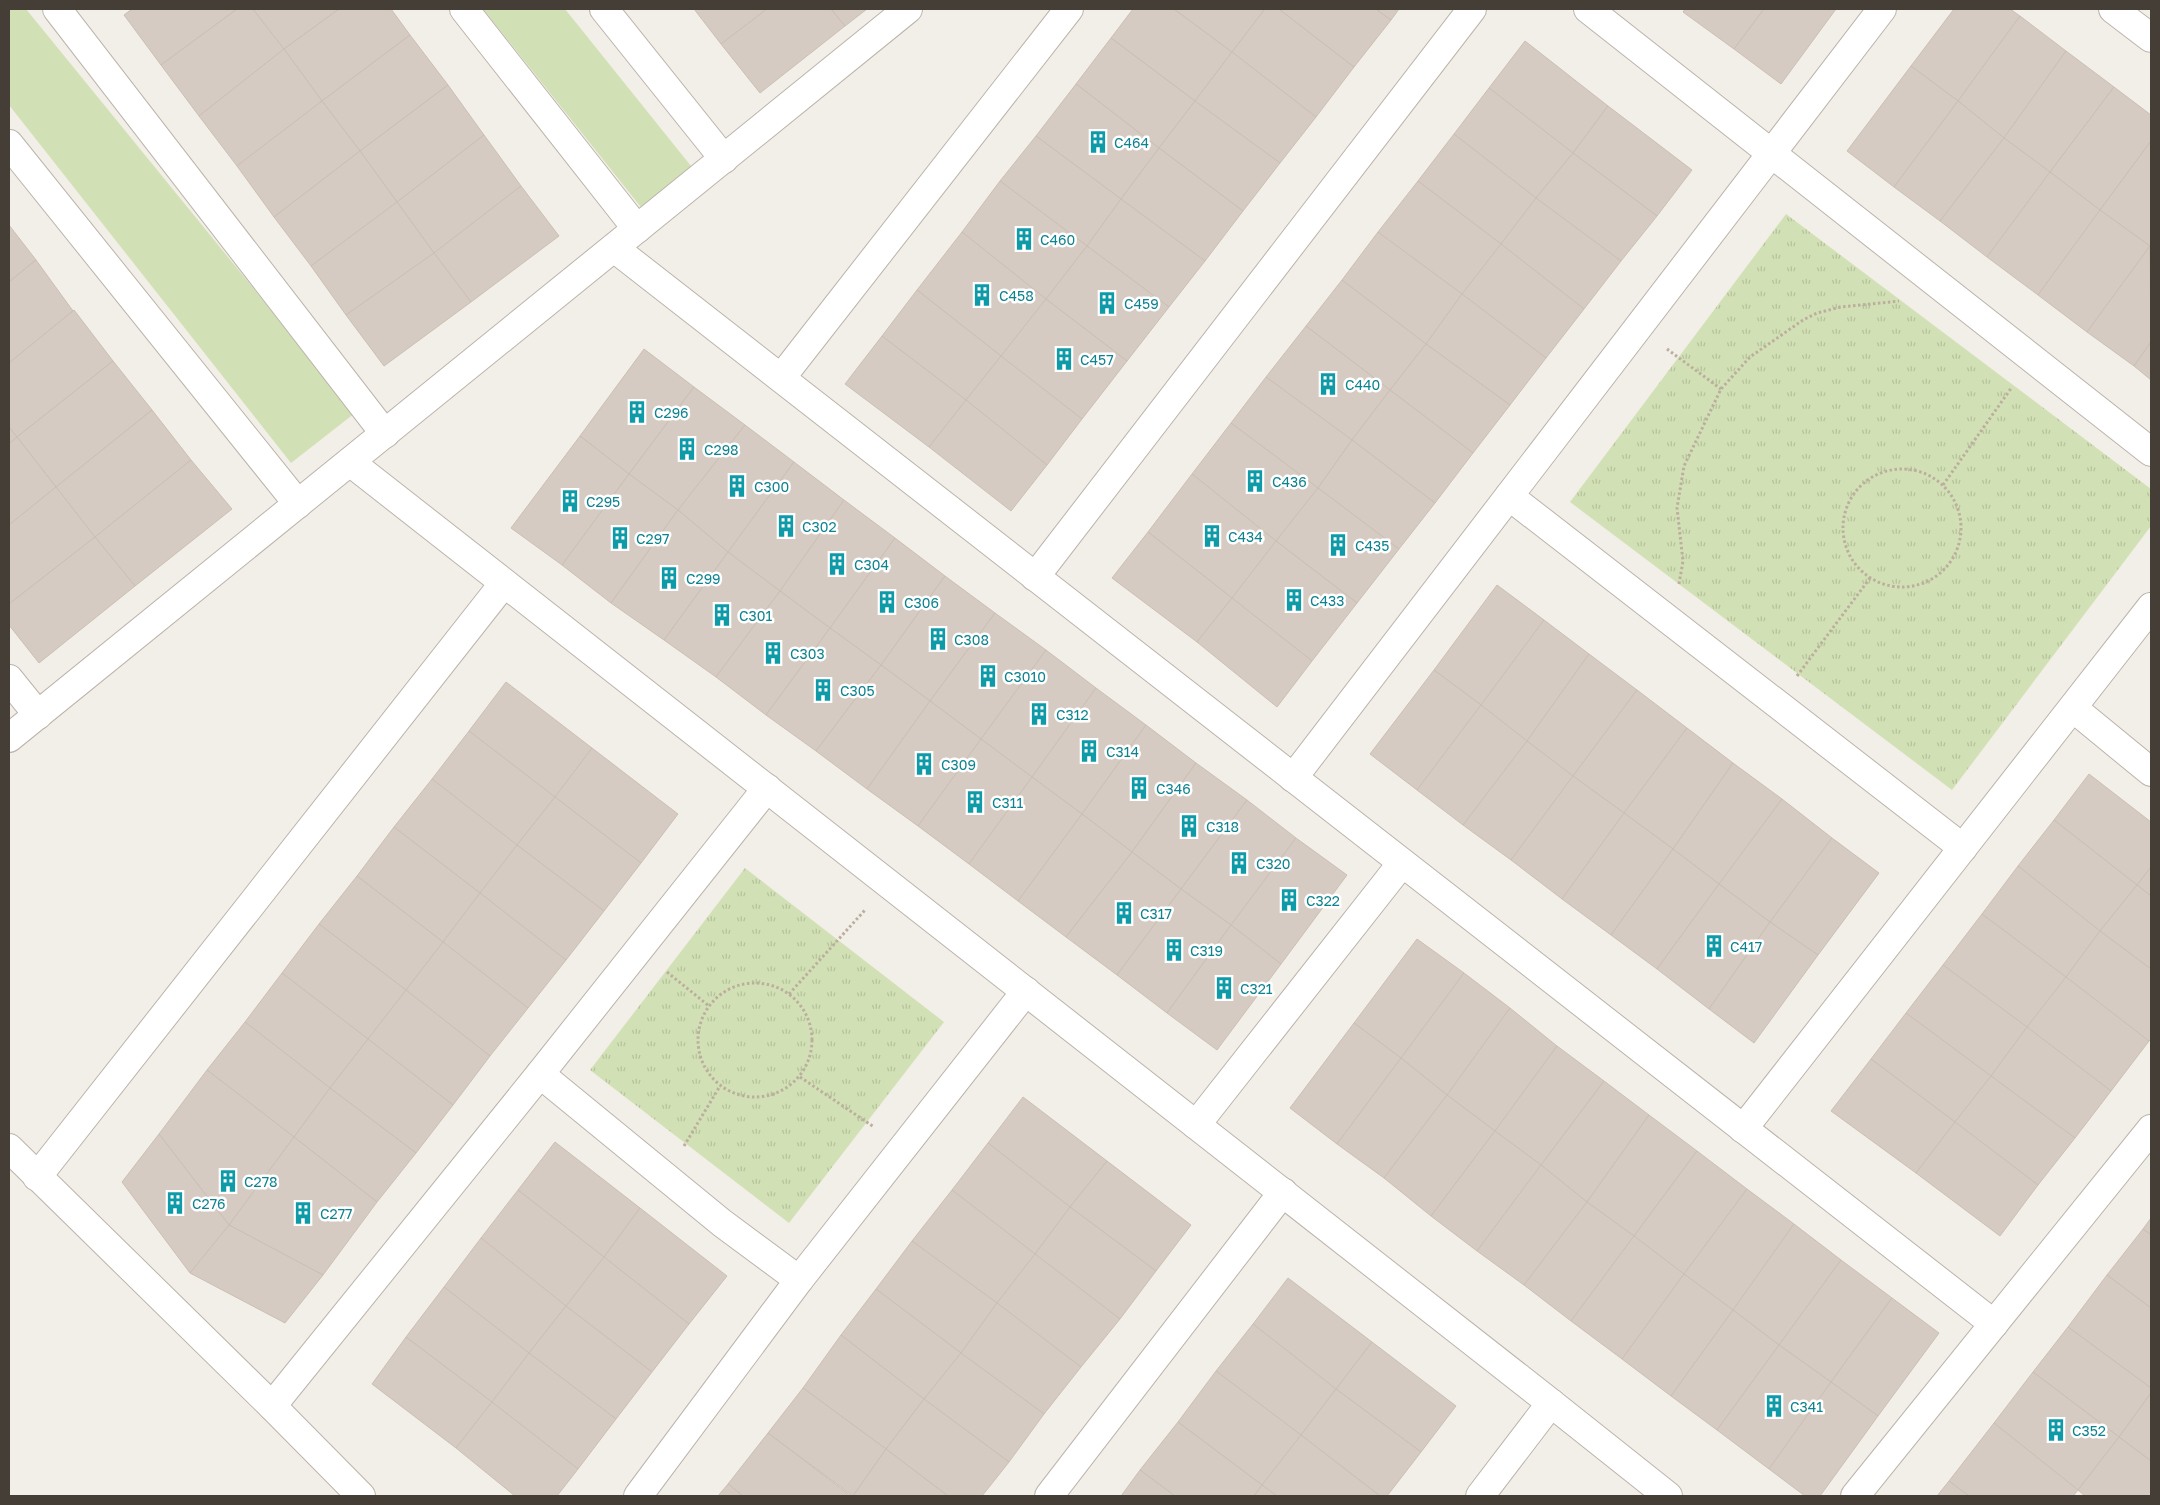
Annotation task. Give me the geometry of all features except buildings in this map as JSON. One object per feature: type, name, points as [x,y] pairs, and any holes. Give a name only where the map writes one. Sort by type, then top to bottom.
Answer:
[{"type":"street","points":[[57,9],[385,434]]},
{"type":"street","points":[[464,9],[637,229]]},
{"type":"street","points":[[604,9],[724,159]]},
{"type":"street","points":[[9,738],[908,9]]},
{"type":"street","points":[[781,378],[1069,9]]},
{"type":"street","points":[[1035,576],[1472,9]]},
{"type":"street","points":[[1588,9],[2151,452]]},
{"type":"street","points":[[1294,778],[1882,9]]},
{"type":"street","points":[[2114,9],[2151,38]]},
{"type":"street","points":[[9,144],[298,504]]},
{"type":"street","points":[[614,248],[1994,1324]]},
{"type":"street","points":[[350,462],[1283,1192],[1668,1496]]},
{"type":"street","points":[[1509,496],[1963,848]]},
{"type":"street","points":[[37,1177],[504,583]]},
{"type":"street","points":[[1743,1129],[2151,607]]},
{"type":"street","points":[[9,679],[38,715]]},
{"type":"street","points":[[2073,708],[2151,772]]},
{"type":"street","points":[[272,1406],[540,1074],[766,788]]},
{"type":"street","points":[[1196,1125],[1402,863]]},
{"type":"street","points":[[638,1496],[799,1280],[1026,991]]},
{"type":"street","points":[[540,1074],[799,1280]]},
{"type":"street","points":[[1854,1496],[2151,1129]]},
{"type":"street","points":[[9,1148],[361,1496]]},
{"type":"street","points":[[1049,1496],[1283,1192]]},
{"type":"street","points":[[1480,1496],[1551,1403]]},
{"type":"path","points":[[1674,624],[1683,561],[1677,508],[1680,485],[1684,466],[1721,388],[1750,357],[1792,327],[1818,313],[1841,307],[1952,296]]},
{"type":"path","points":[[1638,328],[1721,388]]},
{"type":"path","points":[[1943,485],[2032,358]]},
{"type":"path","points":[[1907,468],[1926,474],[1943,485],[1955,501],[1960,520],[1960,540],[1952,559],[1940,573],[1924,583],[1906,587],[1887,586],[1870,578],[1856,565],[1847,550],[1843,531],[1845,511],[1854,493],[1868,479],[1887,471],[1907,468]]},
{"type":"path","points":[[1776,704],[1870,578]]},
{"type":"path","points":[[789,994],[889,883]]},
{"type":"path","points":[[639,949],[709,1006]]},
{"type":"path","points":[[764,983],[782,989],[789,994],[809,1017],[813,1037],[811,1056],[800,1077],[789,1087],[773,1095],[754,1098],[737,1095],[720,1086],[707,1073],[700,1056],[697,1038],[702,1020],[709,1006],[726,991],[744,984],[764,983]]},
{"type":"path","points":[[800,1077],[904,1147]]},
{"type":"path","points":[[666,1176],[720,1086]]},
{"type":"green space","points":[[9,9],[26,9],[355,413],[291,463],[9,105]]},
{"type":"green space","points":[[483,9],[565,9],[695,171],[644,211]]},
{"type":"green space","points":[[1786,214],[2151,489],[2151,526],[1952,790],[1570,502]]},
{"type":"green space","points":[[745,868],[944,1022],[789,1223],[590,1070]]},
{"type":"place","name":"C464","points":[[1098,142]]},
{"type":"place","name":"C460","points":[[1024,239]]},
{"type":"place","name":"C458","points":[[982,295]]},
{"type":"place","name":"C459","points":[[1107,303]]},
{"type":"place","name":"C457","points":[[1064,359]]},
{"type":"place","name":"C440","points":[[1328,384]]},
{"type":"place","name":"C296","points":[[637,412]]},
{"type":"place","name":"C298","points":[[687,449]]},
{"type":"place","name":"C436","points":[[1255,481]]},
{"type":"place","name":"C300","points":[[737,486]]},
{"type":"place","name":"C295","points":[[570,501]]},
{"type":"place","name":"C302","points":[[786,526]]},
{"type":"place","name":"C434","points":[[1212,536]]},
{"type":"place","name":"C297","points":[[620,538]]},
{"type":"place","name":"C435","points":[[1338,545]]},
{"type":"place","name":"C304","points":[[837,564]]},
{"type":"place","name":"C299","points":[[669,578]]},
{"type":"place","name":"C433","points":[[1294,600]]},
{"type":"place","name":"C306","points":[[887,602]]},
{"type":"place","name":"C301","points":[[722,615]]},
{"type":"place","name":"C308","points":[[938,639]]},
{"type":"place","name":"C303","points":[[773,653]]},
{"type":"place","name":"C3010","points":[[988,676]]},
{"type":"place","name":"C305","points":[[823,690]]},
{"type":"place","name":"C312","points":[[1039,714]]},
{"type":"place","name":"C314","points":[[1089,751]]},
{"type":"place","name":"C309","points":[[924,764]]},
{"type":"place","name":"C346","points":[[1139,788]]},
{"type":"place","name":"C311","points":[[975,802]]},
{"type":"place","name":"C318","points":[[1189,826]]},
{"type":"place","name":"C320","points":[[1239,863]]},
{"type":"place","name":"C322","points":[[1289,900]]},
{"type":"place","name":"C317","points":[[1124,913]]},
{"type":"place","name":"C417","points":[[1714,946]]},
{"type":"place","name":"C319","points":[[1174,950]]},
{"type":"place","name":"C321","points":[[1224,988]]},
{"type":"place","name":"C278","points":[[228,1181]]},
{"type":"place","name":"C276","points":[[175,1203]]},
{"type":"place","name":"C277","points":[[303,1213]]},
{"type":"place","name":"C341","points":[[1774,1406]]},
{"type":"place","name":"C352","points":[[2056,1430]]}]
